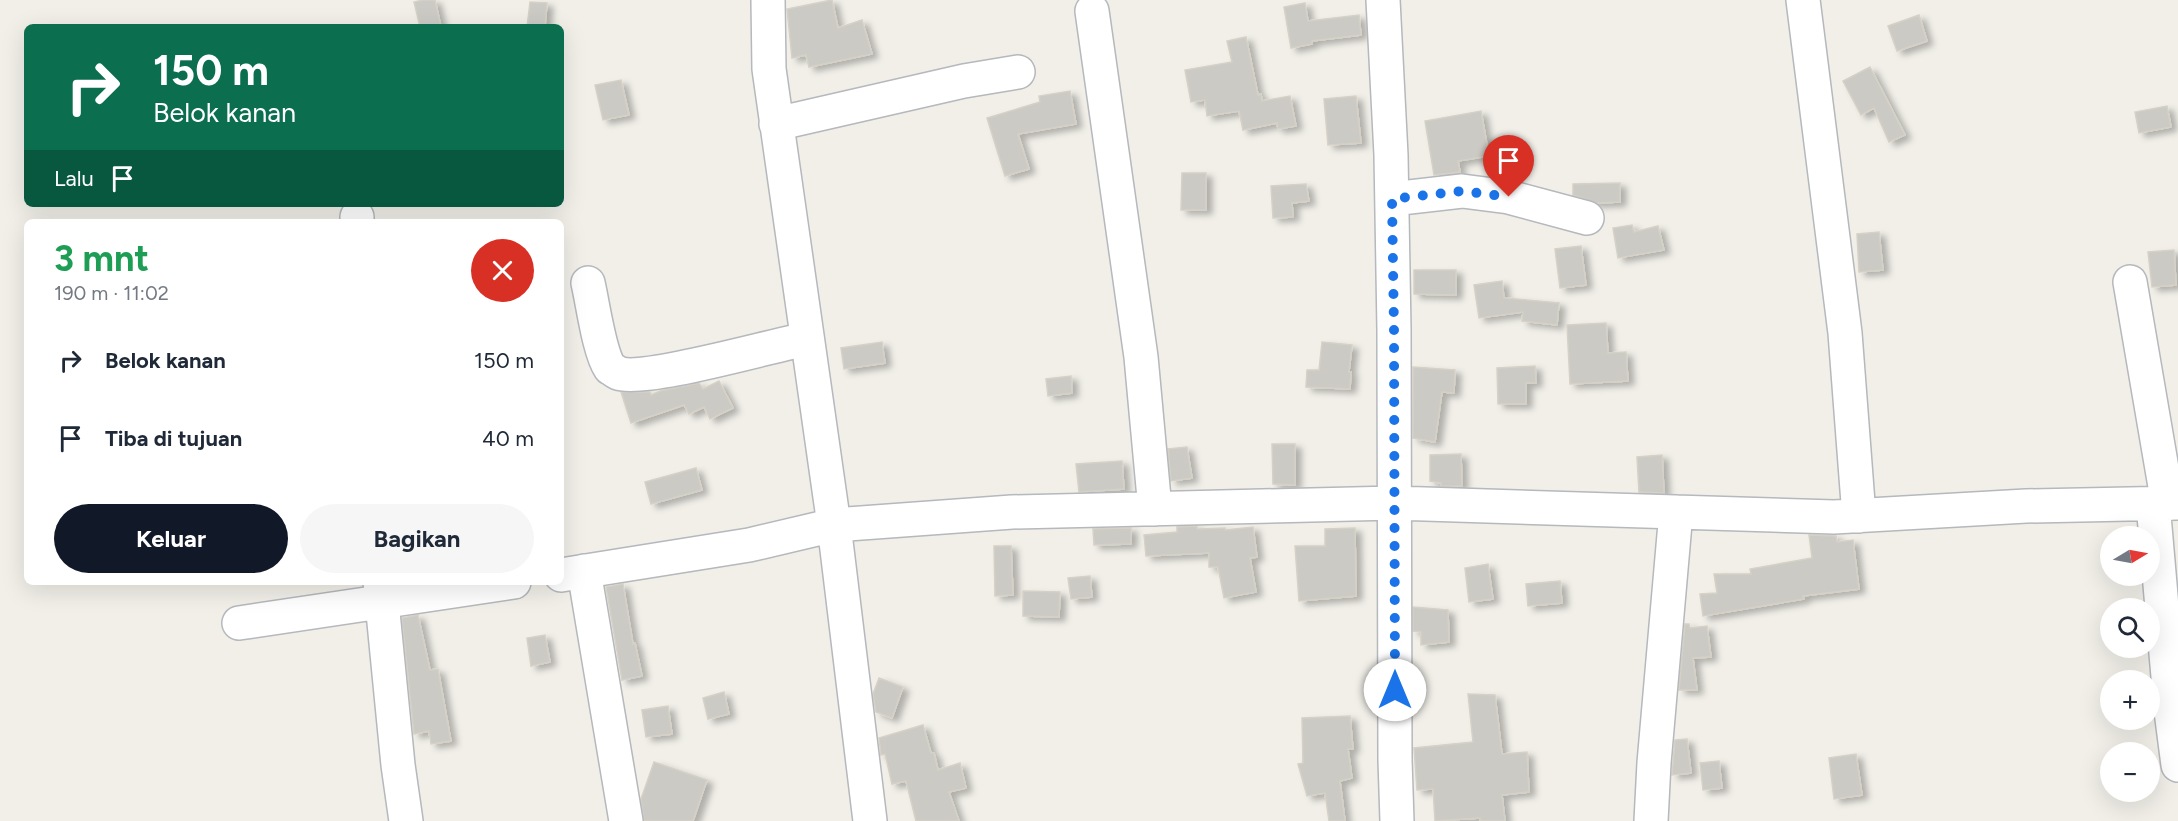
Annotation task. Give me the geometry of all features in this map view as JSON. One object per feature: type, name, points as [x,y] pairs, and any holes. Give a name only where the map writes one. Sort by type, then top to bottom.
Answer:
[{"type":"street","points":[[768,0],[769,69],[834,525],[870,821]]},
{"type":"street","points":[[1383,0],[1392,199],[1397,821]]},
{"type":"street","points":[[1803,0],[1845,333],[1858,516]]},
{"type":"street","points":[[1099,4],[1141,357],[1155,509]]},
{"type":"street","points":[[776,124],[964,81],[1018,72]]},
{"type":"street","points":[[1392,199],[1462,191],[1509,197],[1587,218]]},
{"type":"street","points":[[2130,282],[2166,504],[2171,711],[2178,765]]},
{"type":"street","points":[[588,283],[603,350],[611,368],[618,373],[637,374],[674,369],[807,339]]},
{"type":"street","points":[[626,821],[573,573],[749,546],[834,525],[1012,512],[1394,503],[1834,517],[2026,506],[2166,504]]},
{"type":"street","points":[[1651,821],[1676,512]]},
{"type":"street","points":[[239,623],[382,592],[474,585]]},
{"type":"street","points":[[382,592],[398,765],[406,821]]},
{"type":"building","points":[[435,0],[440,24],[419,24],[414,2]]},
{"type":"building","points":[[832,0],[838,28],[862,20],[872,54],[809,67],[806,55],[792,58],[787,9]]},
{"type":"building","points":[[530,2],[547,3],[545,24],[527,24]]},
{"type":"building","points":[[1305,3],[1308,21],[1359,15],[1361,35],[1312,41],[1312,44],[1291,48],[1284,7]]},
{"type":"building","points":[[1919,15],[1927,41],[1897,51],[1888,26]]},
{"type":"building","points":[[1246,37],[1258,95],[1261,94],[1262,101],[1290,96],[1296,126],[1278,129],[1277,123],[1243,130],[1239,111],[1207,116],[1205,100],[1191,102],[1185,70],[1232,62],[1227,41]]},
{"type":"building","points":[[1870,67],[1905,135],[1889,142],[1874,108],[1861,115],[1843,81]]},
{"type":"building","points":[[621,80],[629,115],[603,120],[595,85]]},
{"type":"building","points":[[1070,91],[1076,124],[1018,134],[1029,169],[1005,176],[987,118],[1040,102],[1039,96]]},
{"type":"building","points":[[1356,96],[1361,143],[1328,145],[1324,99]]},
{"type":"building","points":[[2167,106],[2171,127],[2139,133],[2135,112]]},
{"type":"building","points":[[1481,111],[1489,156],[1458,161],[1460,172],[1434,175],[1425,121]]},
{"type":"building","points":[[1182,173],[1206,173],[1206,210],[1181,210]]},
{"type":"building","points":[[1620,183],[1620,202],[1597,203],[1573,195],[1573,184]]},
{"type":"building","points":[[1306,184],[1309,201],[1292,203],[1293,217],[1273,218],[1271,186]]},
{"type":"building","points":[[1632,225],[1634,232],[1658,226],[1664,250],[1618,258],[1613,228]]},
{"type":"building","points":[[1879,232],[1883,270],[1859,272],[1857,234]]},
{"type":"building","points":[[1581,246],[1586,285],[1560,288],[1555,249]]},
{"type":"building","points":[[2174,250],[2176,285],[2152,287],[2148,252]]},
{"type":"building","points":[[1414,270],[1456,270],[1456,295],[1414,294]]},
{"type":"building","points":[[1502,281],[1504,298],[1559,303],[1557,325],[1522,321],[1523,312],[1479,318],[1474,285]]},
{"type":"building","points":[[1606,323],[1608,353],[1626,352],[1628,381],[1570,384],[1567,325]]},
{"type":"building","points":[[882,342],[885,363],[844,369],[841,348]]},
{"type":"building","points":[[1322,342],[1352,345],[1350,389],[1306,387],[1307,370],[1319,370]]},
{"type":"building","points":[[1535,366],[1536,383],[1526,383],[1526,404],[1498,404],[1497,368]]},
{"type":"building","points":[[1413,367],[1455,370],[1454,393],[1442,392],[1435,442],[1413,438]]},
{"type":"building","points":[[1071,376],[1072,393],[1048,396],[1046,379]]},
{"type":"building","points":[[719,381],[733,408],[710,419],[704,407],[689,414],[684,405],[631,423],[621,392],[650,392],[651,395],[699,383],[703,389]]},
{"type":"building","points":[[1272,444],[1295,444],[1295,485],[1273,484]]},
{"type":"building","points":[[1187,447],[1192,478],[1171,481],[1168,449]]},
{"type":"building","points":[[1461,454],[1462,486],[1441,486],[1441,483],[1430,481],[1430,455]]},
{"type":"building","points":[[1662,455],[1664,493],[1639,492],[1637,457]]},
{"type":"building","points":[[1122,461],[1124,489],[1079,492],[1076,464]]},
{"type":"building","points":[[696,468],[702,490],[651,504],[645,482]]},
{"type":"building","points":[[1197,526],[1197,529],[1225,528],[1225,530],[1253,527],[1257,557],[1250,558],[1256,592],[1224,598],[1218,567],[1209,567],[1209,553],[1146,556],[1144,535],[1177,532],[1177,527]]},
{"type":"building","points":[[1131,528],[1131,544],[1094,545],[1093,529]]},
{"type":"building","points":[[1355,528],[1356,596],[1299,601],[1295,546],[1325,546],[1325,529]]},
{"type":"building","points":[[1809,535],[1836,536],[1837,542],[1853,540],[1859,589],[1803,596],[1804,599],[1703,616],[1700,594],[1717,593],[1714,574],[1751,574],[1750,569],[1812,558]]},
{"type":"building","points":[[994,546],[1011,546],[1013,595],[995,596]]},
{"type":"building","points":[[1488,564],[1493,599],[1469,602],[1465,568]]},
{"type":"building","points":[[1090,576],[1092,597],[1071,599],[1068,578]]},
{"type":"building","points":[[1560,581],[1562,603],[1528,606],[1526,584]]},
{"type":"building","points":[[623,584],[633,644],[635,643],[642,676],[622,680],[606,587]]},
{"type":"building","points":[[1023,591],[1060,592],[1059,617],[1023,616]]},
{"type":"building","points":[[1413,607],[1448,610],[1449,642],[1421,645],[1421,632],[1413,631]]},
{"type":"building","points":[[418,615],[430,670],[438,669],[451,741],[431,744],[429,731],[414,734],[402,618]]},
{"type":"building","points":[[1685,624],[1689,624],[1690,628],[1707,626],[1711,657],[1693,658],[1697,690],[1679,690]]},
{"type":"building","points":[[545,635],[550,662],[531,666],[527,638]]},
{"type":"building","points":[[879,678],[903,687],[892,718],[876,712],[873,694]]},
{"type":"building","points":[[724,692],[729,714],[708,719],[703,698]]},
{"type":"building","points":[[1468,694],[1495,695],[1502,754],[1527,752],[1529,792],[1502,795],[1505,821],[1480,821],[1480,818],[1435,821],[1433,789],[1417,790],[1414,748],[1473,742]]},
{"type":"building","points":[[668,706],[672,734],[646,737],[642,710]]},
{"type":"building","points":[[1350,716],[1353,749],[1348,749],[1352,778],[1340,781],[1345,821],[1329,821],[1325,793],[1307,796],[1298,764],[1303,763],[1302,718]]},
{"type":"building","points":[[923,725],[938,770],[960,763],[966,788],[949,792],[959,821],[916,821],[906,781],[892,784],[885,754],[881,755],[879,738]]},
{"type":"building","points":[[1687,739],[1691,773],[1672,775],[1675,740]]},
{"type":"building","points":[[1856,754],[1862,795],[1834,799],[1829,758]]},
{"type":"building","points":[[1719,761],[1722,788],[1703,790],[1700,763]]},
{"type":"building","points":[[654,762],[707,780],[693,821],[644,821],[641,799]]},
{"type":"route","points":[[1395,690],[1392,199],[1462,191],[1509,197]]}]
